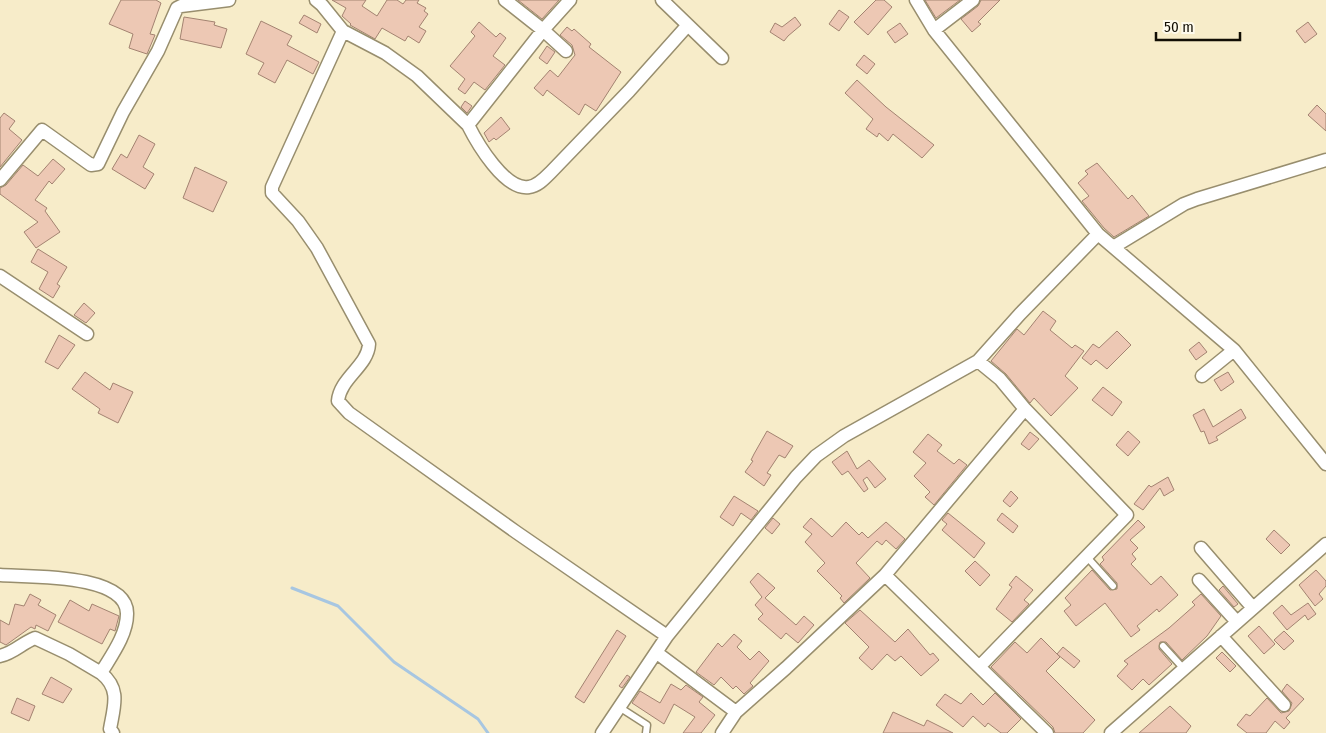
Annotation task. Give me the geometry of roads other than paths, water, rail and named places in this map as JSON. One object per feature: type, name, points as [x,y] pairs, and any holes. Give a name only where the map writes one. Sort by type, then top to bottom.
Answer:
[{"type":"street","points":[[0,180],[42,130],[91,165],[98,164],[123,112],[158,51],[177,8],[229,0]]},
{"type":"street","points":[[316,0],[343,31],[385,53],[417,76],[468,125],[481,150],[495,166],[518,185],[531,187],[540,183],[551,172],[629,91],[687,26]]},
{"type":"street","points":[[505,0],[566,51]]},
{"type":"street","points":[[468,125],[543,30],[570,0]]},
{"type":"street","points":[[662,0],[722,58]]},
{"type":"street","points":[[916,0],[934,30],[1098,234],[1116,246],[1234,350],[1326,464]]},
{"type":"street","points":[[934,30],[973,0]]},
{"type":"street","points":[[343,31],[272,187],[272,192],[298,220],[316,248],[369,344],[363,359],[339,393],[338,401],[357,419],[667,636]]},
{"type":"street","points":[[1116,246],[1184,204],[1196,199],[1326,160]]},
{"type":"street","points":[[602,733],[667,636],[796,477],[816,456],[844,436],[978,361],[1020,314],[1098,234]]},
{"type":"street","points":[[0,276],[87,334]]},
{"type":"street","points":[[1202,376],[1234,350]]},
{"type":"street","points":[[978,361],[1000,380],[1025,409],[1125,511],[1126,518],[980,666]]},
{"type":"street","points":[[722,733],[736,712],[786,668],[884,575],[1025,409]]},
{"type":"street","points":[[1111,733],[1326,544]]},
{"type":"street","points":[[1201,548],[1253,608]]},
{"type":"street","points":[[0,575],[80,580],[111,589],[124,600],[127,614],[119,642],[100,673]]},
{"type":"street","points":[[884,575],[1047,733]]},
{"type":"street","points":[[1199,580],[1238,622]]},
{"type":"street","points":[[1221,636],[1284,705]]},
{"type":"street","points":[[0,656],[8,654],[26,641],[35,638],[69,654],[100,673],[110,680],[114,689],[114,709],[110,729],[113,733]]},
{"type":"street","points":[[657,653],[736,712]]},
{"type":"lane","points":[[1087,557],[1113,586]]},
{"type":"lane","points":[[1164,646],[1184,669]]},
{"type":"lane","points":[[619,708],[647,725],[646,733]]},
{"type":"waterway","points":[[292,588],[338,606],[394,662],[478,719],[488,733]]}]
